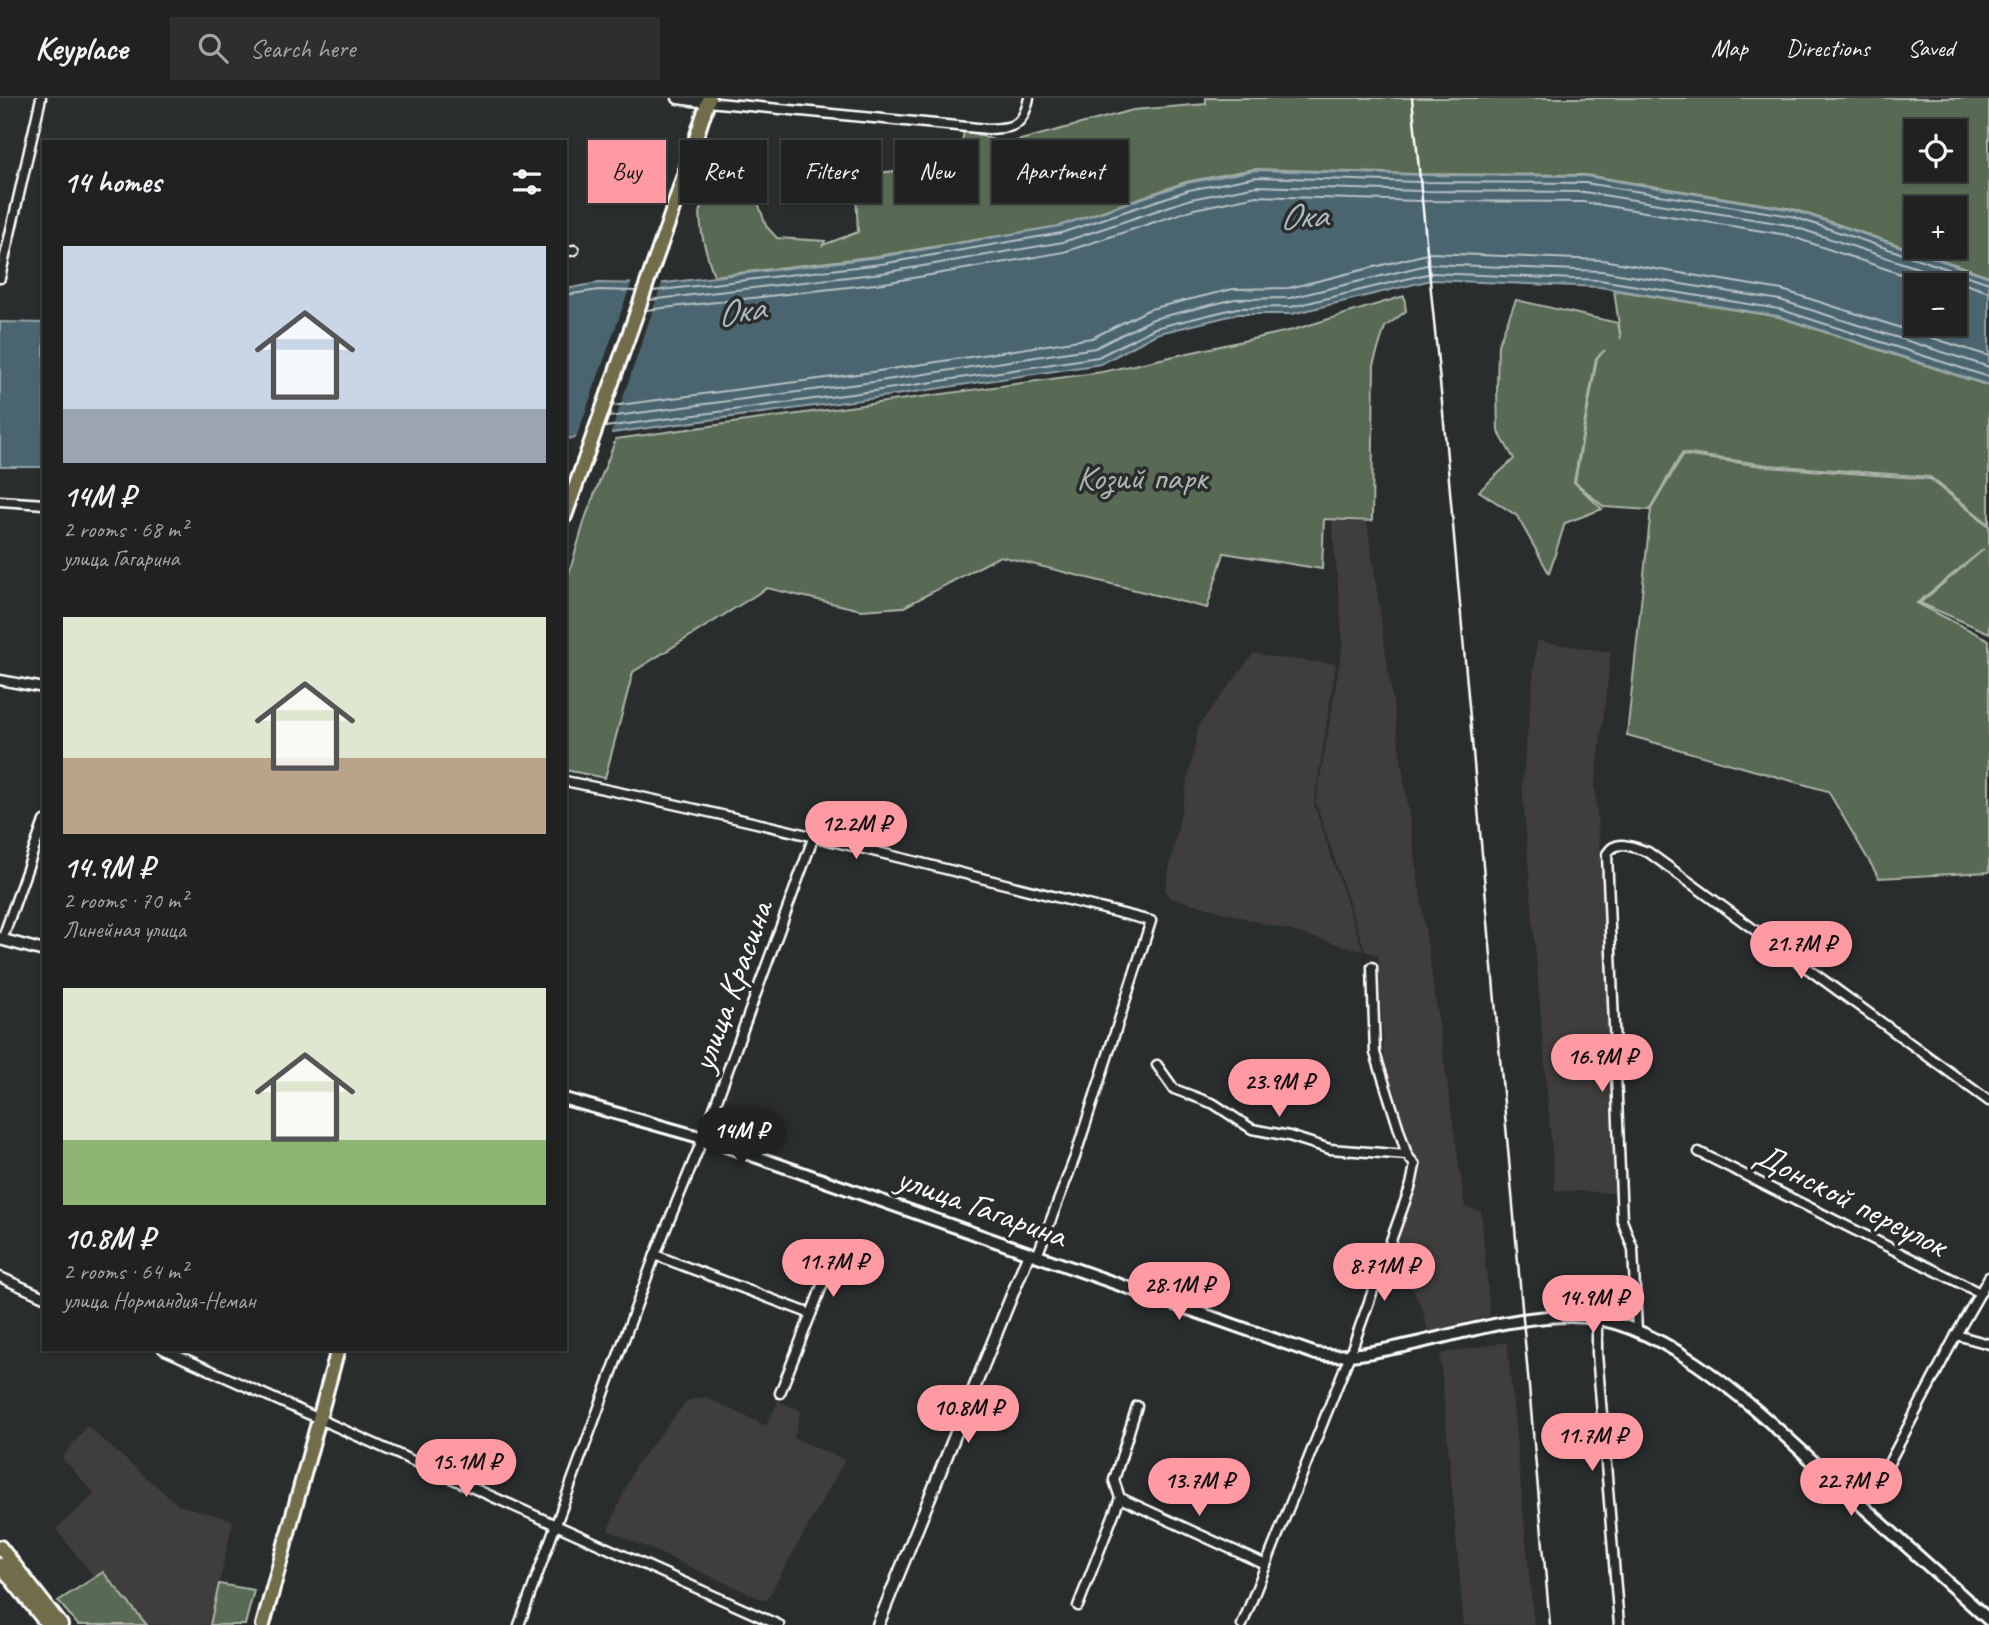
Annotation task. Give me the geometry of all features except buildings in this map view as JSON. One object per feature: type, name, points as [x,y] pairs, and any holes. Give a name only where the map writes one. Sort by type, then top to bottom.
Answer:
[{"type":"main road","points":[[567,510],[669,221],[708,100]]},
{"type":"main road","name":"улица Гагарина","points":[[567,1100],[703,1138],[1316,1354],[1349,1357],[1534,1318],[1573,1316],[1618,1324],[1671,1349],[1735,1392],[1989,1620]]},
{"type":"main road","points":[[263,1625],[337,1351]]},
{"type":"main road","points":[[0,1547],[61,1625]]},
{"type":"main road","points":[[0,1565],[48,1625]]},
{"type":"street","points":[[0,278],[41,98]]},
{"type":"street","points":[[678,98],[988,129],[1014,126],[1022,120],[1029,98]]},
{"type":"street","points":[[0,501],[42,504]]},
{"type":"street","points":[[0,680],[42,688]]},
{"type":"street","points":[[567,781],[814,836],[1152,921],[1075,1157],[878,1625]]},
{"type":"street","points":[[42,827],[1,941],[42,951]]},
{"type":"street","name":"улица Красина","points":[[519,1625],[655,1255],[703,1138],[814,836]]},
{"type":"street","points":[[1637,1331],[1633,1249],[1622,1220],[1607,853],[1611,847],[1618,844],[1648,852],[1989,1101]]},
{"type":"street","points":[[1242,1625],[1349,1357],[1411,1185],[1415,1165],[1407,1155],[1375,1053],[1372,967]]},
{"type":"street","points":[[1157,1065],[1174,1088],[1214,1104],[1252,1129],[1289,1136],[1330,1149],[1407,1155]]},
{"type":"street","name":"Донской переулок","points":[[1699,1152],[1980,1293]]},
{"type":"street","points":[[655,1255],[811,1314]]},
{"type":"street","points":[[780,1393],[827,1273]]},
{"type":"street","points":[[0,1277],[42,1296]]},
{"type":"street","points":[[1860,1504],[1889,1463],[1989,1277]]},
{"type":"street","points":[[1597,1320],[1597,1353],[1619,1625]]},
{"type":"street","points":[[1956,1335],[1989,1344]]},
{"type":"street","points":[[168,1351],[779,1625]]},
{"type":"street","points":[[1078,1606],[1121,1498],[1114,1480],[1138,1406]]},
{"type":"street","points":[[1121,1498],[1266,1565]]},
{"type":"shaded area","points":[[1332,521],[1367,522],[1465,1207],[1481,1211],[1490,1316],[1428,1332],[1422,1308],[1413,1290],[1382,1271],[1403,1214],[1412,1199],[1419,1165],[1411,1154],[1384,1058],[1378,955],[1365,951],[1316,803],[1343,643]]},
{"type":"shaded area","points":[[1537,641],[1611,652],[1595,787],[1611,1008],[1606,1042],[1615,1193],[1555,1190],[1522,785]]},
{"type":"shaded area","points":[[1254,653],[1336,664],[1314,805],[1363,951],[1169,897],[1165,890],[1199,725]]},
{"type":"shaded area","points":[[1507,1342],[1534,1625],[1464,1625],[1440,1354]]},
{"type":"shaded area","points":[[705,1397],[766,1426],[778,1401],[801,1411],[794,1438],[845,1460],[766,1601],[608,1530],[635,1466],[687,1401]]},
{"type":"shaded area","points":[[87,1426],[178,1505],[233,1520],[210,1625],[133,1625],[56,1529],[95,1494],[62,1458]]},
{"type":"green space","points":[[1206,98],[1989,98],[1989,276],[1939,259],[1967,259],[1967,196],[1904,196],[1904,247],[1793,209],[1585,175],[1254,169],[1186,182],[1128,202],[1128,140],[1020,140],[1133,110],[1206,104]]},
{"type":"green space","points":[[964,130],[993,140],[992,203],[1125,203],[1059,226],[878,256],[714,276],[704,243],[700,220],[701,203],[758,203],[766,226],[777,238],[825,241],[823,245],[858,232],[856,203],[881,203],[881,172],[895,171],[895,203],[978,203],[978,140],[962,140]]},
{"type":"green space","points":[[1614,290],[1779,317],[1989,386],[1989,524],[1930,477],[1768,465],[1682,453],[1649,510],[1604,507],[1575,482],[1597,358],[1605,350],[1596,358],[1574,482],[1602,509],[1565,523],[1549,573],[1517,516],[1479,491],[1514,459],[1498,431],[1498,345],[1516,300],[1618,323],[1621,339]]},
{"type":"green space","name":"Козий парк","points":[[1404,296],[1406,311],[1385,327],[1374,362],[1372,521],[1324,519],[1322,569],[1224,553],[1207,608],[1000,556],[904,607],[861,610],[767,588],[633,672],[605,778],[567,770],[567,580],[586,516],[616,439],[1102,372],[1293,330]]},
{"type":"green space","points":[[1683,455],[1769,467],[1930,479],[1989,526],[1989,633],[1920,603],[1984,549],[1917,603],[1989,640],[1989,872],[1879,878],[1828,791],[1627,735],[1651,509]]},
{"type":"green space","points":[[103,1572],[147,1625],[78,1625],[58,1601]]},
{"type":"green space","points":[[219,1584],[254,1590],[245,1625],[210,1625]]},
{"type":"water","name":"Ока","points":[[1255,170],[1585,176],[1793,210],[1904,248],[1904,259],[1936,259],[1989,277],[1989,385],[1778,316],[1600,287],[1431,280],[1292,314],[1238,314],[1156,334],[1101,364],[875,398],[567,439],[567,289],[598,283],[657,284],[880,257],[1060,226],[1187,183]]},
{"type":"water","points":[[0,322],[42,323],[42,467],[0,467]]},
{"type":"pier","points":[[663,280],[610,436],[575,441],[632,281]]},
{"type":"railway","points":[[1412,98],[1444,423],[1550,1625]]}]
